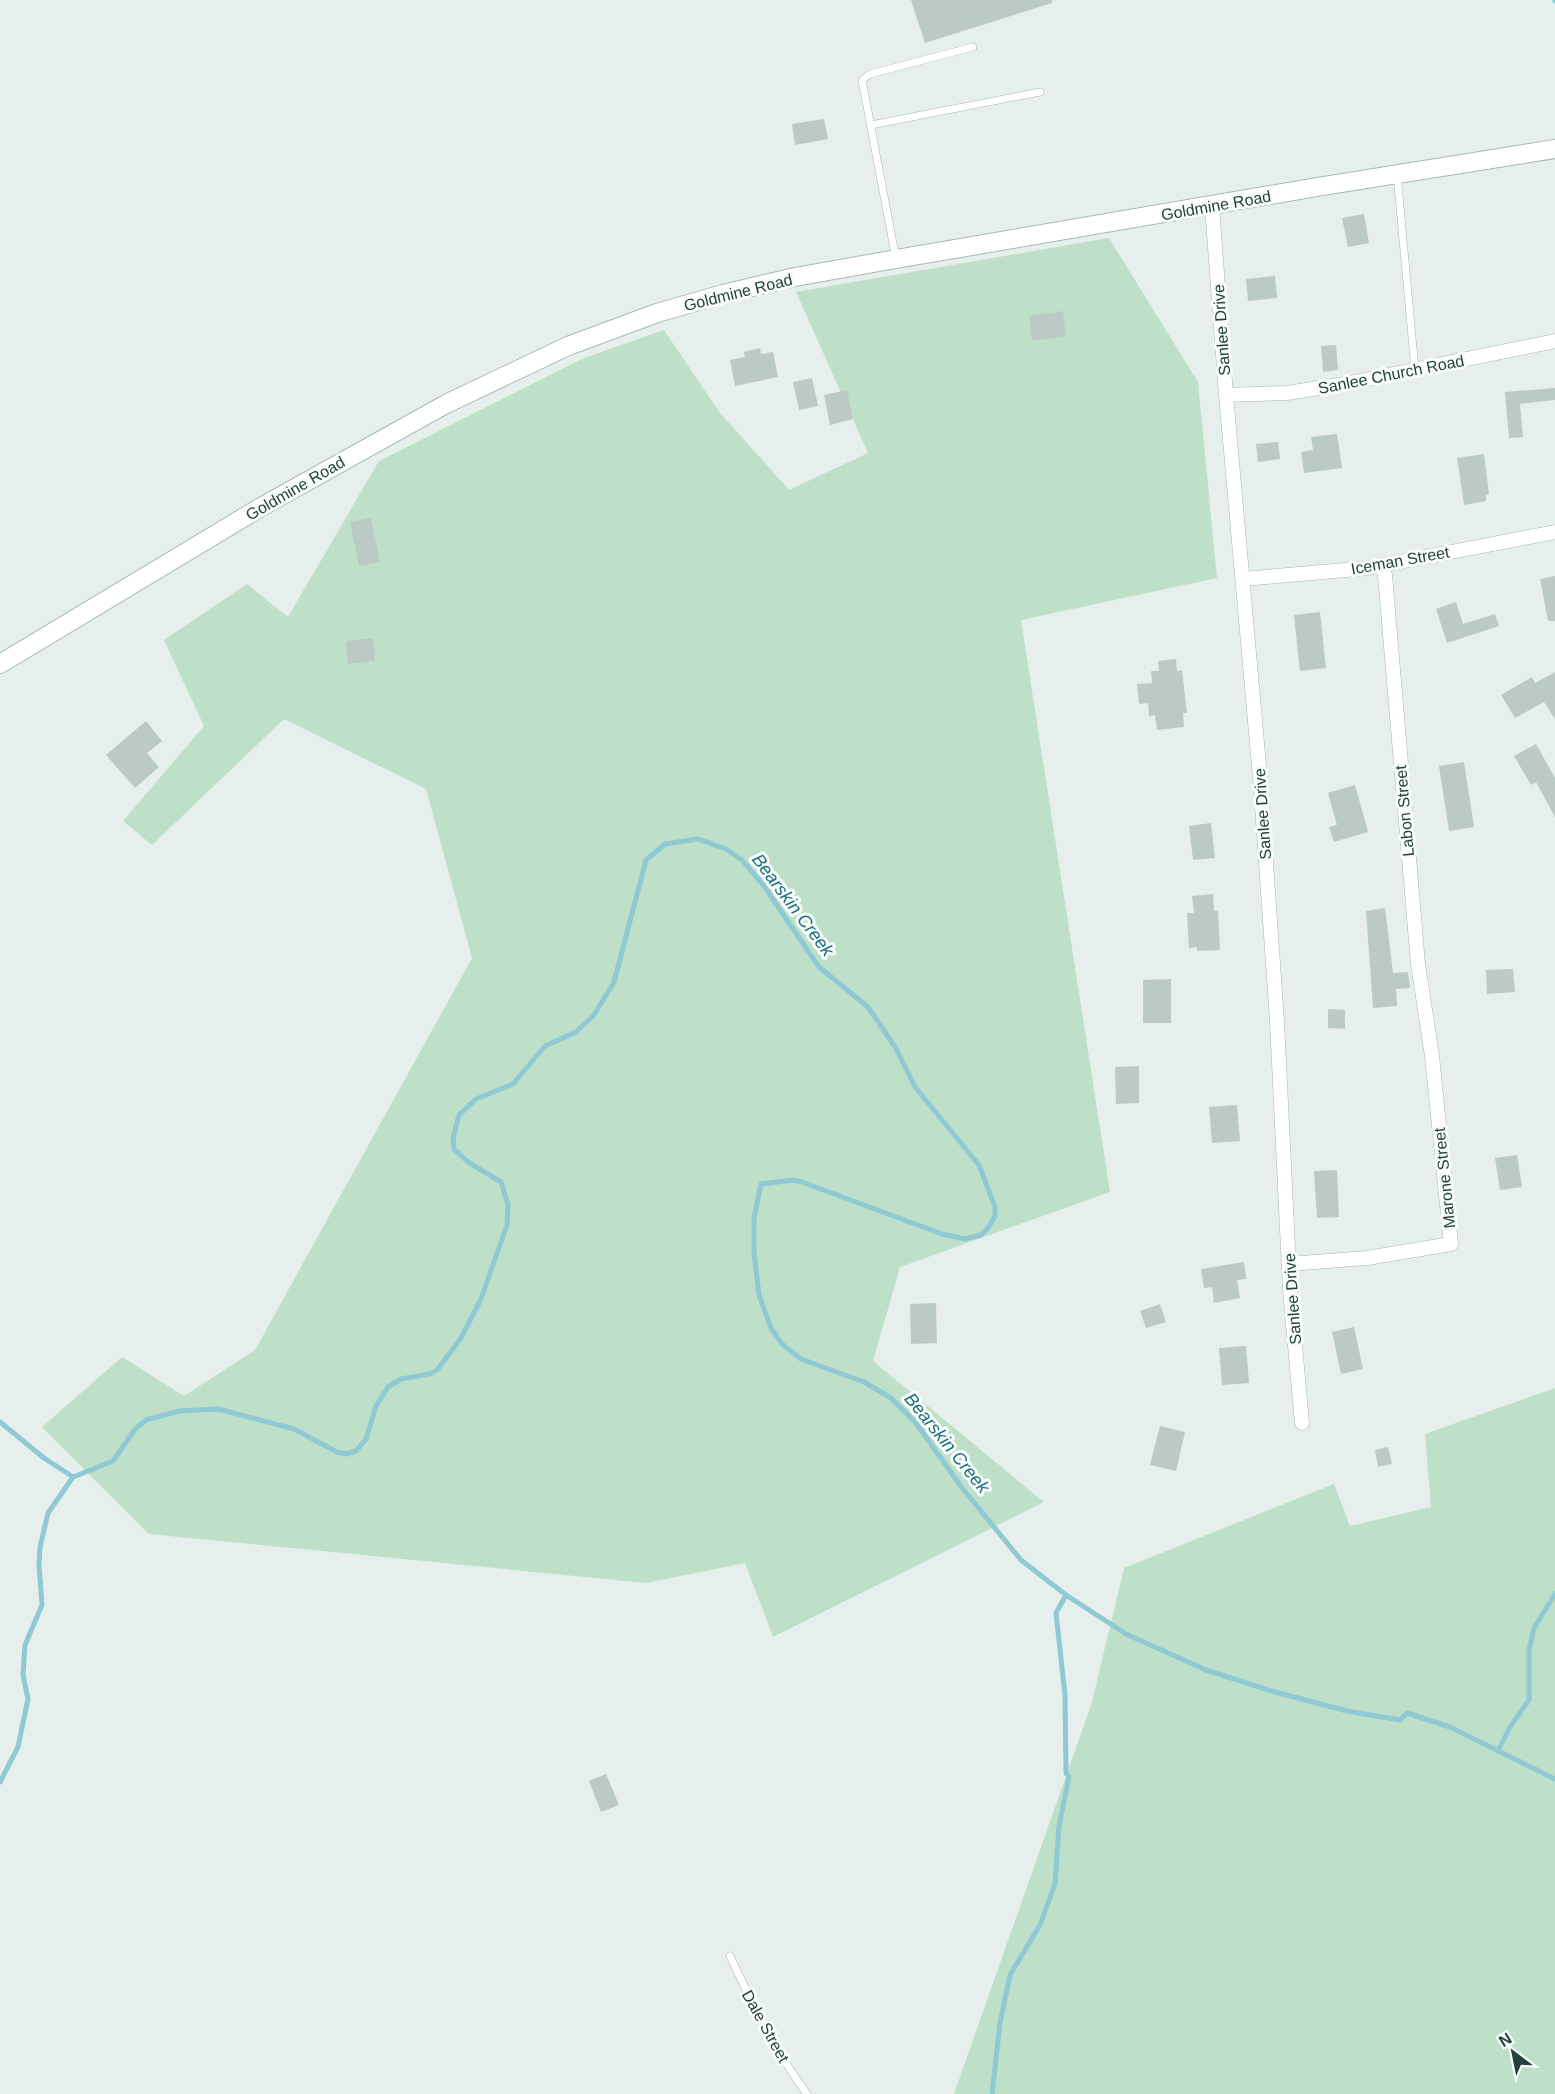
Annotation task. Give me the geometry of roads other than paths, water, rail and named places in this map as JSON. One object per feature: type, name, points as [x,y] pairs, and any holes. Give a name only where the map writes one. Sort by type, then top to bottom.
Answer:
[{"type":"main road","name":"Goldmine Road","points":[[0,664],[341,461],[446,404],[568,346],[657,313],[795,277],[1397,174],[1555,150]]},
{"type":"street","name":"Sanlee Drive","points":[[1212,206],[1226,395],[1244,579],[1277,1021],[1289,1264],[1302,1423]]},
{"type":"street","name":"Sanlee Church Road","points":[[1226,395],[1287,393],[1345,384],[1555,341]]},
{"type":"street","name":"Iceman Street","points":[[1244,579],[1382,565],[1555,532]]},
{"type":"street","name":"Labon Street","points":[[1382,565],[1385,575],[1417,952],[1432,1056]]},
{"type":"street","name":"Marone Street","points":[[1289,1264],[1367,1258],[1451,1244],[1432,1056]]},
{"type":"lane","points":[[896,259],[862,80],[870,74],[973,47]]},
{"type":"lane","points":[[871,125],[1040,92]]},
{"type":"lane","points":[[1397,174],[1415,370]]},
{"type":"lane","name":"Dale Street","points":[[730,1956],[751,2001],[795,2078],[807,2094]]},
{"type":"waterway","name":"Bearskin Creek","points":[[0,1782],[18,1747],[28,1699],[23,1675],[25,1645],[42,1605],[40,1547],[48,1513],[73,1477],[113,1461],[135,1429],[146,1420],[179,1411],[218,1409],[294,1429],[337,1452],[346,1454],[356,1451],[366,1439],[376,1406],[388,1387],[401,1379],[430,1374],[438,1369],[461,1338],[481,1299],[507,1225],[508,1205],[501,1182],[468,1162],[454,1149],[453,1138],[459,1115],[476,1099],[513,1084],[545,1046],[576,1032],[594,1015],[614,982],[646,860],[665,844],[698,839],[726,849],[742,860],[764,886],[819,967],[868,1007],[895,1047],[915,1087],[979,1165],[995,1207],[995,1216],[988,1228],[981,1235],[965,1239],[942,1234],[802,1182],[793,1180],[761,1184],[754,1218],[754,1252],[759,1295],[771,1328],[782,1344],[801,1359],[864,1382],[891,1398],[915,1422],[963,1489],[1021,1560],[1066,1595],[1126,1634],[1206,1670],[1275,1692],[1347,1711],[1400,1720],[1407,1713],[1450,1727],[1555,1779]]},
{"type":"waterway","points":[[0,1422],[44,1458],[73,1477]]},
{"type":"waterway","points":[[1499,1749],[1510,1727],[1529,1700],[1529,1650],[1534,1628],[1555,1594]]},
{"type":"waterway","points":[[992,2094],[1000,2023],[1010,1975],[1040,1925],[1055,1884],[1059,1826],[1069,1777],[1066,1773],[1065,1695],[1056,1613],[1066,1595]]}]
